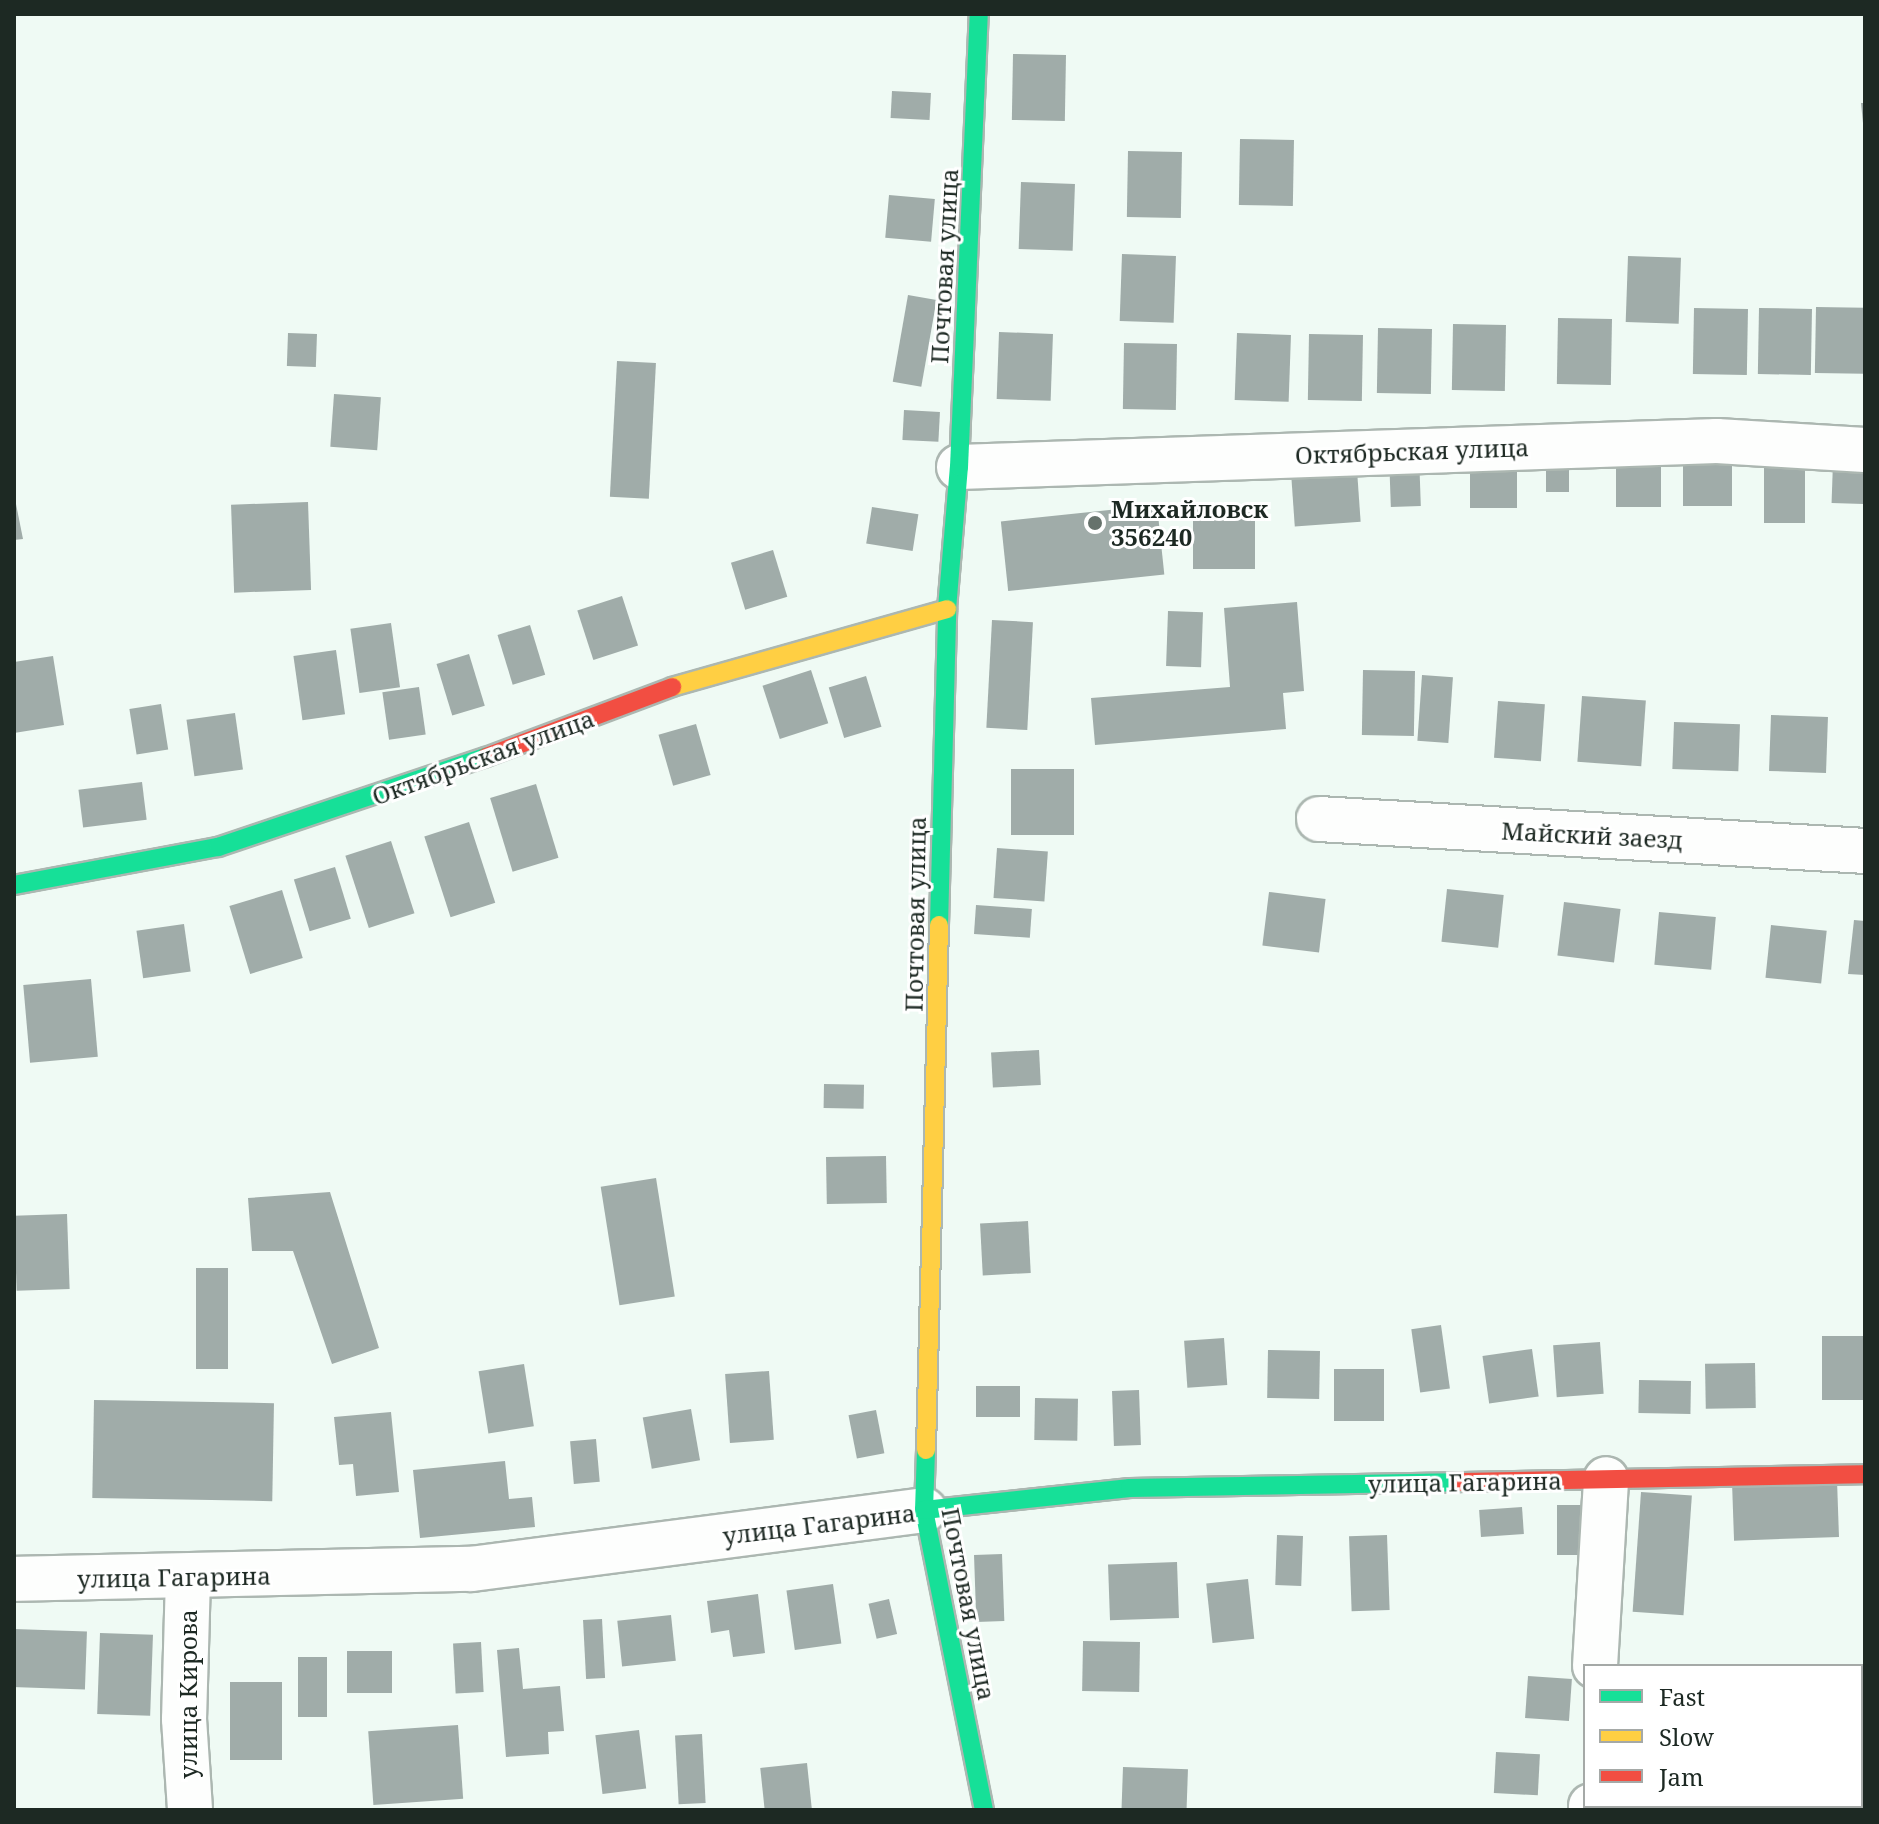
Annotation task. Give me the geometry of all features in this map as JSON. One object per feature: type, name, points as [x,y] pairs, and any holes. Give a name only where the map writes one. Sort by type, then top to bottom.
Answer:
[{"type":"main road","name":"Почтовая улица","points":[[979,14],[959,467],[947,609],[924,1510],[984,1810]]},
{"type":"main road","name":"Октябрьская улица","points":[[14,885],[218,847],[415,784],[665,689],[947,609]]},
{"type":"main road","name":"улица Гагарина","points":[[924,1510],[1130,1488],[1865,1474]]},
{"type":"street","name":"Октябрьская улица","points":[[959,467],[1717,441],[1865,450]]},
{"type":"street","name":"Майский заезд","points":[[1319,819],[1865,851]]},
{"type":"street","points":[[1595,1664],[1606,1479]]},
{"type":"street","name":"улица Гагарина","points":[[14,1579],[471,1569],[924,1510]]},
{"type":"street","name":"улица Кирова","points":[[188,1577],[184,1719],[190,1810]]},
{"type":"building","points":[[1013,54],[1066,55],[1065,121],[1012,120]]},
{"type":"building","points":[[892,91],[931,93],[930,120],[891,118]]},
{"type":"building","points":[[1861,103],[1865,103],[1865,123],[1863,123]]},
{"type":"building","points":[[1240,139],[1294,140],[1293,206],[1239,205]]},
{"type":"building","points":[[1128,151],[1182,152],[1181,218],[1127,217]]},
{"type":"building","points":[[1021,182],[1075,184],[1073,251],[1019,249]]},
{"type":"building","points":[[889,195],[935,199],[931,242],[885,238]]},
{"type":"building","points":[[1122,254],[1176,256],[1174,323],[1120,321]]},
{"type":"building","points":[[1628,256],[1681,258],[1679,324],[1626,322]]},
{"type":"building","points":[[908,295],[937,300],[921,387],[893,382]]},
{"type":"building","points":[[1816,307],[1865,308],[1864,374],[1815,373]]},
{"type":"building","points":[[1694,308],[1748,309],[1747,375],[1693,374]]},
{"type":"building","points":[[1759,308],[1812,309],[1811,375],[1758,374]]},
{"type":"building","points":[[1558,318],[1612,319],[1611,385],[1557,384]]},
{"type":"building","points":[[1453,324],[1506,325],[1505,391],[1452,390]]},
{"type":"building","points":[[1378,328],[1432,329],[1431,394],[1377,393]]},
{"type":"building","points":[[999,332],[1053,334],[1051,401],[997,399]]},
{"type":"building","points":[[288,333],[317,334],[316,367],[287,366]]},
{"type":"building","points":[[1237,333],[1291,335],[1289,402],[1235,400]]},
{"type":"building","points":[[1309,334],[1363,335],[1362,401],[1308,400]]},
{"type":"building","points":[[1124,343],[1177,344],[1176,410],[1123,409]]},
{"type":"building","points":[[617,361],[656,363],[649,499],[610,497]]},
{"type":"building","points":[[334,394],[381,397],[377,450],[330,447]]},
{"type":"building","points":[[904,410],[940,412],[938,442],[902,440]]},
{"type":"building","points":[[1546,447],[1569,447],[1569,492],[1546,492]]},
{"type":"building","points":[[1470,452],[1517,452],[1517,508],[1470,508]]},
{"type":"building","points":[[1419,454],[1421,506],[1391,507],[1389,455]]},
{"type":"building","points":[[1616,457],[1661,457],[1661,507],[1616,507]]},
{"type":"building","points":[[1833,462],[1865,463],[1864,504],[1832,503]]},
{"type":"building","points":[[1683,463],[1732,463],[1732,506],[1683,506]]},
{"type":"building","points":[[1764,464],[1805,464],[1805,523],[1764,523]]},
{"type":"building","points":[[1357,470],[1361,522],[1295,526],[1291,475]]},
{"type":"building","points":[[14,494],[23,539],[14,540]]},
{"type":"building","points":[[308,502],[311,590],[234,593],[231,505]]},
{"type":"building","points":[[1157,505],[1164,575],[1008,591],[1001,521]]},
{"type":"building","points":[[872,507],[918,514],[913,551],[866,544]]},
{"type":"building","points":[[1193,509],[1255,509],[1255,569],[1193,569]]},
{"type":"building","points":[[773,550],[787,597],[745,610],[731,563]]},
{"type":"building","points":[[622,596],[638,645],[593,660],[577,611]]},
{"type":"building","points":[[1297,602],[1304,691],[1283,693],[1286,729],[1095,745],[1091,698],[1230,687],[1224,608]]},
{"type":"building","points":[[1168,611],[1203,612],[1201,667],[1166,666]]},
{"type":"building","points":[[992,620],[1033,622],[1027,730],[986,728]]},
{"type":"building","points":[[391,623],[400,687],[359,693],[350,629]]},
{"type":"building","points":[[530,625],[545,675],[513,685],[497,635]]},
{"type":"building","points":[[336,650],[345,714],[302,720],[293,656]]},
{"type":"building","points":[[469,654],[485,706],[452,716],[436,664]]},
{"type":"building","points":[[53,656],[64,725],[14,733],[14,662]]},
{"type":"building","points":[[811,670],[828,723],[780,739],[762,686]]},
{"type":"building","points":[[1363,670],[1415,671],[1414,736],[1362,735]]},
{"type":"building","points":[[1422,675],[1453,677],[1448,743],[1417,741]]},
{"type":"building","points":[[866,676],[881,727],[844,738],[829,687]]},
{"type":"building","points":[[419,687],[426,735],[389,740],[382,692]]},
{"type":"building","points":[[1582,696],[1646,700],[1641,766],[1577,762]]},
{"type":"building","points":[[1498,701],[1545,704],[1541,761],[1494,758]]},
{"type":"building","points":[[161,704],[168,749],[137,754],[129,709]]},
{"type":"building","points":[[235,713],[243,769],[194,776],[186,720]]},
{"type":"building","points":[[1771,715],[1828,717],[1826,773],[1769,771]]},
{"type":"building","points":[[1674,722],[1740,724],[1738,771],[1672,769]]},
{"type":"building","points":[[696,724],[711,775],[673,786],[659,735]]},
{"type":"building","points":[[1011,769],[1074,769],[1074,835],[1011,835]]},
{"type":"building","points":[[142,782],[147,820],[83,828],[78,790]]},
{"type":"building","points":[[536,784],[559,858],[513,872],[490,798]]},
{"type":"building","points":[[469,822],[495,903],[451,917],[424,837]]},
{"type":"building","points":[[391,841],[414,913],[369,928],[345,856]]},
{"type":"building","points":[[997,848],[1048,852],[1044,901],[994,898]]},
{"type":"building","points":[[335,867],[351,919],[310,931],[294,880]]},
{"type":"building","points":[[1447,889],[1504,895],[1498,948],[1441,942]]},
{"type":"building","points":[[282,890],[303,958],[250,974],[229,906]]},
{"type":"building","points":[[1269,892],[1326,899],[1319,953],[1262,946]]},
{"type":"building","points":[[1564,902],[1621,909],[1614,963],[1557,956]]},
{"type":"building","points":[[976,905],[1032,909],[1030,938],[974,934]]},
{"type":"building","points":[[1659,912],[1716,917],[1711,970],[1654,965]]},
{"type":"building","points":[[1854,920],[1865,921],[1865,975],[1848,974]]},
{"type":"building","points":[[184,924],[191,972],[143,978],[136,931]]},
{"type":"building","points":[[1771,925],[1827,931],[1821,984],[1765,978]]},
{"type":"building","points":[[91,979],[98,1057],[30,1063],[23,985]]},
{"type":"building","points":[[1039,1050],[1041,1085],[993,1087],[991,1053]]},
{"type":"building","points":[[824,1084],[864,1085],[864,1109],[824,1108]]},
{"type":"building","points":[[886,1156],[887,1203],[827,1204],[826,1157]]},
{"type":"building","points":[[656,1178],[675,1297],[619,1305],[601,1187]]},
{"type":"building","points":[[330,1192],[379,1348],[332,1364],[293,1251],[252,1251],[248,1198]]},
{"type":"building","points":[[67,1214],[70,1289],[17,1291],[14,1216]]},
{"type":"building","points":[[1028,1221],[1031,1273],[983,1275],[980,1224]]},
{"type":"building","points":[[196,1268],[228,1268],[228,1369],[196,1369]]},
{"type":"building","points":[[1441,1325],[1450,1388],[1420,1393],[1411,1329]]},
{"type":"building","points":[[1822,1336],[1865,1336],[1865,1400],[1822,1400]]},
{"type":"building","points":[[1224,1338],[1227,1385],[1187,1388],[1184,1341]]},
{"type":"building","points":[[1600,1342],[1604,1394],[1557,1397],[1553,1345]]},
{"type":"building","points":[[1532,1349],[1539,1397],[1489,1403],[1482,1356]]},
{"type":"building","points":[[1268,1350],[1320,1351],[1319,1399],[1267,1398]]},
{"type":"building","points":[[1755,1363],[1756,1408],[1706,1409],[1705,1364]]},
{"type":"building","points":[[524,1364],[534,1426],[488,1433],[479,1371]]},
{"type":"building","points":[[1334,1369],[1384,1369],[1384,1421],[1334,1421]]},
{"type":"building","points":[[769,1371],[774,1440],[730,1443],[725,1374]]},
{"type":"building","points":[[1639,1380],[1691,1381],[1690,1414],[1638,1413]]},
{"type":"building","points":[[976,1386],[1020,1386],[1020,1417],[976,1417]]},
{"type":"building","points":[[1139,1390],[1141,1445],[1114,1446],[1112,1391]]},
{"type":"building","points":[[1035,1398],[1078,1399],[1077,1441],[1034,1440]]},
{"type":"building","points":[[94,1400],[274,1403],[272,1501],[92,1498]]},
{"type":"building","points":[[691,1409],[700,1460],[652,1469],[643,1418]]},
{"type":"building","points":[[876,1410],[884,1453],[857,1459],[849,1415]]},
{"type":"building","points":[[391,1412],[399,1492],[356,1496],[353,1464],[339,1465],[334,1417]]},
{"type":"building","points":[[596,1439],[600,1482],[574,1484],[570,1441]]},
{"type":"building","points":[[505,1461],[509,1499],[532,1497],[535,1527],[420,1538],[413,1470]]},
{"type":"building","points":[[1837,1480],[1839,1537],[1734,1541],[1732,1484]]},
{"type":"building","points":[[1641,1492],[1692,1496],[1684,1615],[1633,1612]]},
{"type":"building","points":[[1557,1505],[1587,1505],[1587,1555],[1557,1555]]},
{"type":"building","points":[[1522,1507],[1524,1534],[1481,1537],[1479,1510]]},
{"type":"building","points":[[1277,1535],[1303,1536],[1301,1586],[1275,1585]]},
{"type":"building","points":[[1387,1535],[1390,1610],[1352,1611],[1349,1536]]},
{"type":"building","points":[[1002,1554],[1004,1621],[976,1622],[974,1555]]},
{"type":"building","points":[[1177,1562],[1179,1618],[1110,1620],[1108,1564]]},
{"type":"building","points":[[1248,1579],[1254,1639],[1213,1643],[1206,1583]]},
{"type":"building","points":[[833,1584],[841,1643],[795,1650],[786,1591]]},
{"type":"building","points":[[758,1594],[765,1653],[733,1657],[729,1630],[711,1633],[707,1601]]},
{"type":"building","points":[[889,1599],[897,1634],[877,1639],[869,1604]]},
{"type":"building","points":[[671,1615],[676,1661],[622,1666],[617,1621]]},
{"type":"building","points":[[602,1619],[605,1678],[586,1679],[583,1620]]},
{"type":"building","points":[[14,1629],[87,1632],[85,1690],[14,1687]]},
{"type":"building","points":[[100,1633],[153,1635],[150,1716],[97,1714]]},
{"type":"building","points":[[1083,1641],[1140,1642],[1139,1692],[1082,1691]]},
{"type":"building","points":[[481,1642],[484,1692],[456,1693],[453,1643]]},
{"type":"building","points":[[519,1648],[523,1689],[560,1686],[564,1731],[548,1732],[549,1754],[506,1757],[497,1650]]},
{"type":"building","points":[[347,1651],[392,1651],[392,1693],[347,1693]]},
{"type":"building","points":[[298,1657],[327,1657],[327,1717],[298,1717]]},
{"type":"building","points":[[1528,1676],[1572,1679],[1569,1721],[1525,1718]]},
{"type":"building","points":[[230,1682],[282,1682],[282,1760],[230,1760]]},
{"type":"building","points":[[458,1725],[463,1799],[373,1805],[368,1731]]},
{"type":"building","points":[[639,1730],[646,1789],[603,1794],[595,1735]]},
{"type":"building","points":[[702,1734],[706,1803],[679,1804],[675,1735]]},
{"type":"building","points":[[1496,1752],[1540,1754],[1538,1795],[1494,1793]]},
{"type":"building","points":[[807,1763],[812,1810],[765,1810],[760,1768]]},
{"type":"building","points":[[1123,1767],[1188,1769],[1187,1810],[1121,1810]]},
{"type":"traffic: fast","points":[[939,925],[947,609],[959,467],[979,14]]},
{"type":"traffic: fast","points":[[14,885],[218,847],[486,757]]},
{"type":"traffic: fast","points":[[926,1450],[924,1510],[984,1810]]},
{"type":"traffic: fast","points":[[924,1510],[1130,1488],[1459,1482]]},
{"type":"traffic: slow","points":[[672,687],[947,609]]},
{"type":"traffic: slow","points":[[926,1450],[939,925]]},
{"type":"traffic: jam","points":[[486,757],[672,687]]},
{"type":"traffic: jam","points":[[1459,1482],[1865,1474]]},
{"type":"place","name":"Михайловск 356240","points":[[1095,523]]}]
